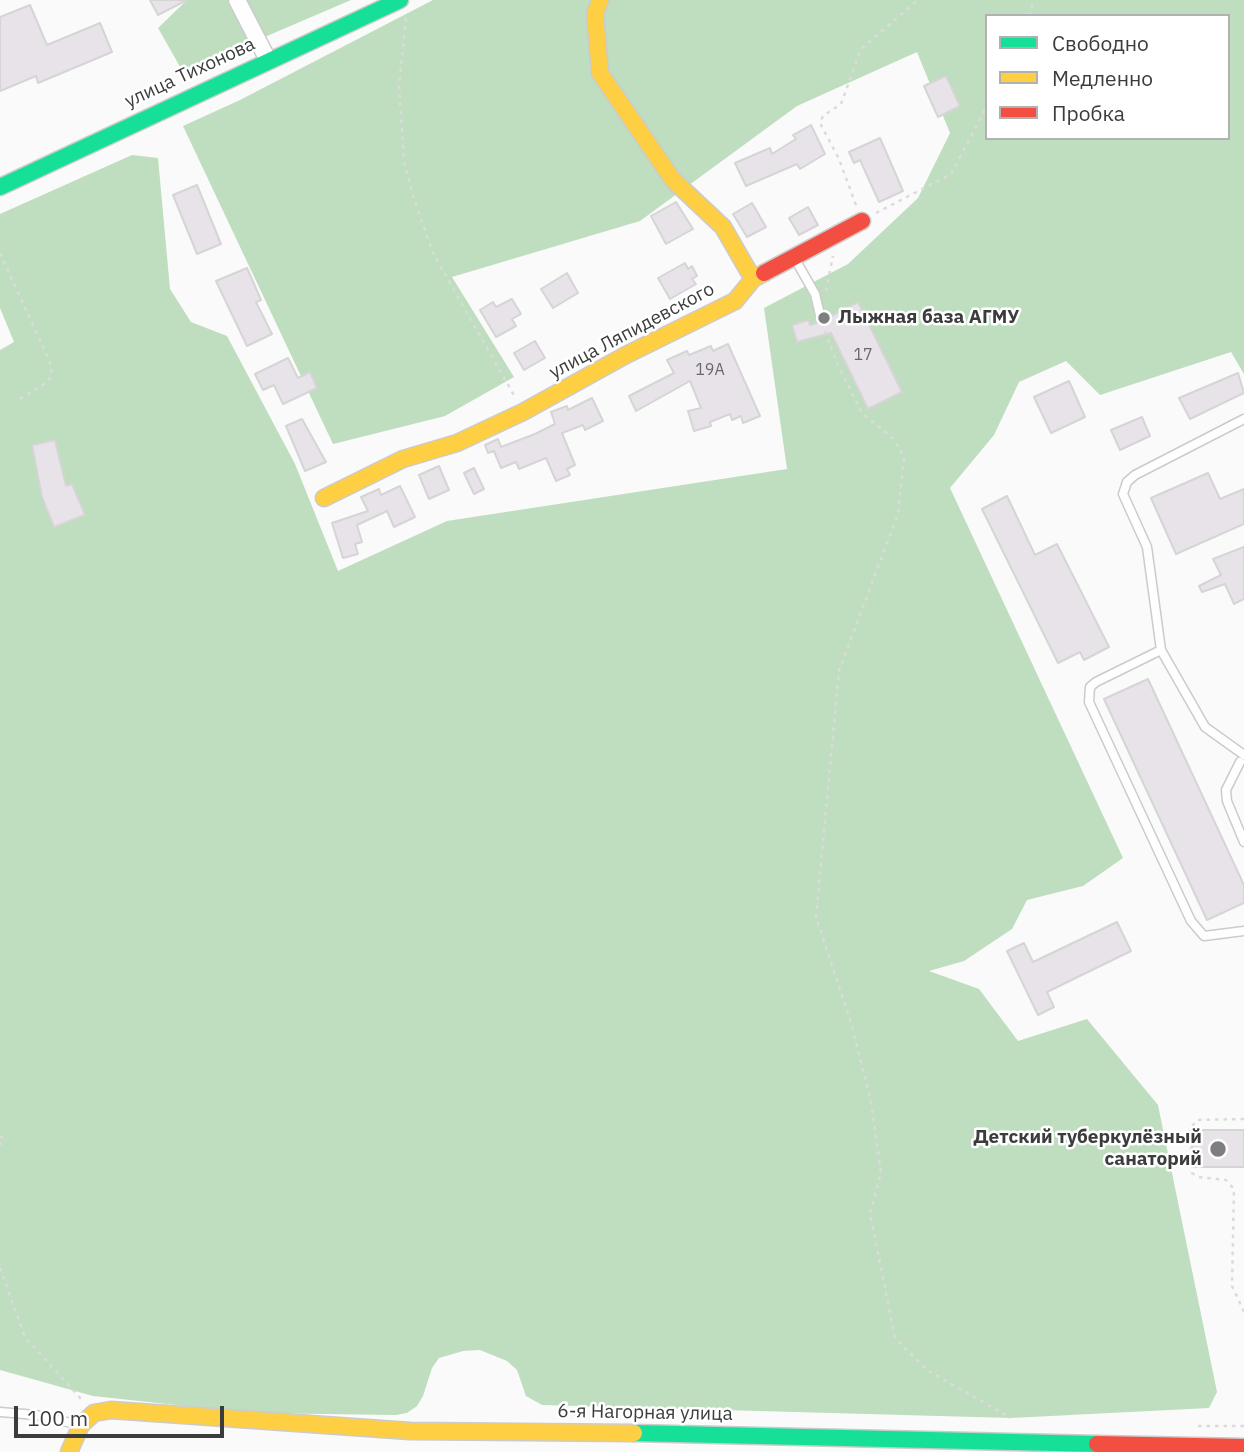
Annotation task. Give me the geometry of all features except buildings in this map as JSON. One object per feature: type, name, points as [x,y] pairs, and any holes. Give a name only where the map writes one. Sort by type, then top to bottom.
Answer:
[{"type":"street","points":[[237,0],[268,60]]},
{"type":"street","name":"улица Тихонова","points":[[0,187],[400,0]]},
{"type":"street","points":[[600,0],[595,14],[600,73],[673,180],[723,227],[753,279]]},
{"type":"street","name":"улица Ляпидевского","points":[[324,498],[403,459],[457,443],[523,412],[626,355],[735,301],[753,279],[795,259],[862,220]]},
{"type":"street","name":"6-я Нагорная улица","points":[[93,1413],[111,1410],[135,1411],[410,1431],[707,1434],[1244,1447]]},
{"type":"street","points":[[69,1452],[81,1425],[93,1413]]},
{"type":"lane","points":[[795,259],[815,294],[820,315]]},
{"type":"lane","points":[[1244,419],[1135,475],[1124,488],[1126,502],[1147,547],[1161,650],[1205,727],[1240,756],[1244,773]]},
{"type":"lane","points":[[1161,650],[1096,682],[1090,687],[1089,702],[1191,921],[1205,936],[1244,931]]},
{"type":"lane","points":[[1240,756],[1226,790],[1227,801],[1244,842]]},
{"type":"lane","points":[[0,1412],[36,1415],[81,1425]]},
{"type":"path","points":[[918,0],[861,48],[841,104],[823,116],[820,123],[839,159],[862,220],[951,174],[985,111]]},
{"type":"path","points":[[407,16],[399,87],[404,162],[415,201],[435,255],[523,412]]},
{"type":"path","points":[[840,247],[832,256],[826,306],[820,315],[836,361],[862,412],[894,439],[904,458],[898,514],[839,671],[816,918],[851,1023],[871,1101],[881,1173],[870,1213],[895,1338],[927,1370],[1011,1418]]},
{"type":"path","points":[[0,253],[50,362],[52,376],[43,385],[16,401]]},
{"type":"path","points":[[1244,1119],[1198,1120],[1189,1129],[1192,1172],[1198,1177],[1226,1180],[1234,1189],[1232,1286],[1244,1312]]},
{"type":"path","points":[[0,1136],[3,1138],[0,1145]]},
{"type":"path","points":[[0,1268],[25,1337],[93,1413]]},
{"type":"green space","points":[[187,0],[351,0],[183,72],[158,28]]},
{"type":"green space","points":[[433,0],[1244,0],[1244,374],[1231,352],[1100,395],[1066,361],[1019,382],[994,435],[950,488],[1123,858],[1083,886],[1027,900],[1012,929],[964,961],[929,971],[979,989],[1018,1041],[1087,1019],[1158,1105],[1217,1392],[1209,1408],[1011,1418],[542,1405],[526,1396],[517,1370],[507,1361],[480,1350],[463,1351],[439,1358],[432,1368],[423,1396],[417,1406],[407,1413],[250,1413],[93,1396],[0,1370],[0,350],[14,342],[0,308],[0,214],[132,155],[158,158],[170,289],[191,322],[227,336],[295,464],[338,571],[447,521],[787,469],[764,308],[848,264],[918,198],[950,133],[917,52],[797,106],[640,221],[452,277],[514,377],[445,416],[333,444],[183,126],[240,100]]},
{"type":"traffic: fast","points":[[0,187],[400,0]]},
{"type":"traffic: fast","points":[[634,1433],[1097,1444]]},
{"type":"traffic: slow","points":[[600,0],[595,14],[600,73],[673,180],[723,227],[753,279]]},
{"type":"traffic: slow","points":[[324,498],[403,459],[457,443],[523,412],[626,355],[735,301],[753,279],[764,273]]},
{"type":"traffic: slow","points":[[69,1452],[81,1425],[94,1413],[111,1410],[410,1431],[634,1433]]},
{"type":"traffic: jam","points":[[764,273],[862,221]]},
{"type":"traffic: jam","points":[[1097,1444],[1244,1447]]},
{"type":"place","name":"Лыжная база АГМУ","points":[[824,318]]},
{"type":"place","name":"Детский туберкулёзный санаторий","points":[[1218,1149]]}]
